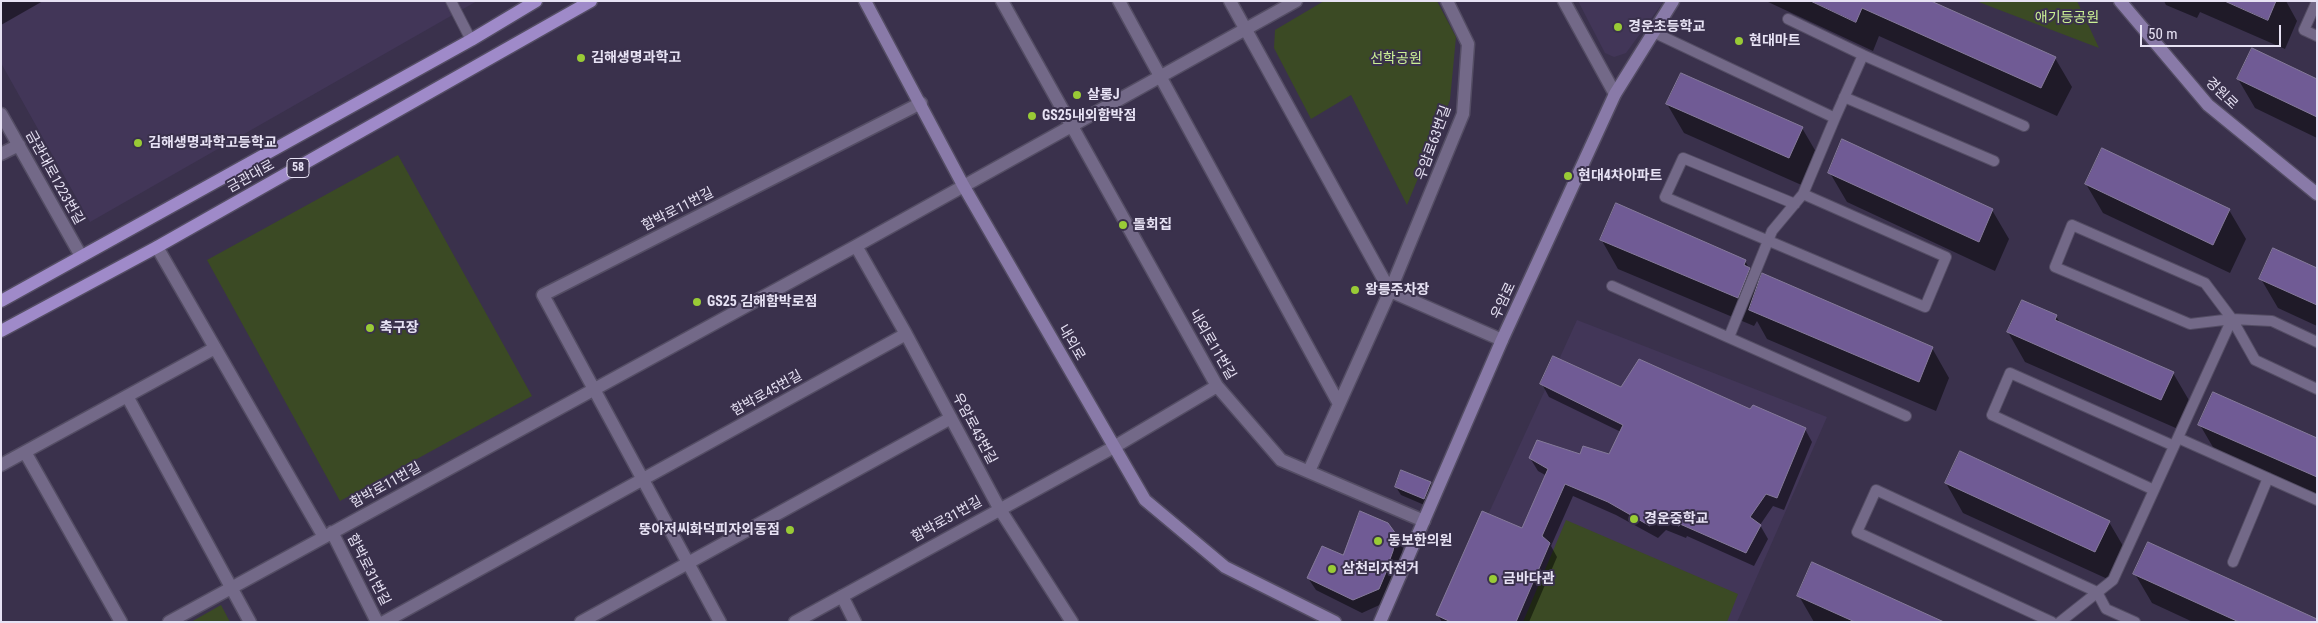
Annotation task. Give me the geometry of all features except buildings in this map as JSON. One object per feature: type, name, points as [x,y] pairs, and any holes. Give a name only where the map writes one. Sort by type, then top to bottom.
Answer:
[{"type":"main road","name":"금관대로","points":[[1,301],[471,40],[536,1]]},
{"type":"main road","name":"금관대로","points":[[1,330],[157,247],[591,1]]},
{"type":"street","name":"내외로","points":[[865,1],[963,185],[1145,500],[1225,567],[1334,622]]},
{"type":"street","name":"내외로11번길","points":[[1002,1],[1070,126],[1217,386],[1281,460],[1424,521]]},
{"type":"street","points":[[1119,1],[1339,404]]},
{"type":"street","points":[[1230,1],[1390,291],[1502,340]]},
{"type":"street","points":[[963,185],[1296,1]]},
{"type":"street","name":"우암로63번길","points":[[1310,471],[1390,291],[1463,114],[1468,44],[1447,1]]},
{"type":"street","points":[[1564,1],[1615,94]]},
{"type":"street","name":"우암로","points":[[1380,622],[1502,340],[1615,94],[1673,1]]},
{"type":"street","name":"경원로","points":[[2120,1],[2208,105],[2317,194]]},
{"type":"street","name":"함박로11번길","points":[[594,389],[543,295],[921,103]]},
{"type":"street","name":"금관대로1223번길","points":[[1,114],[81,256]]},
{"type":"street","points":[[1,154],[19,145]]},
{"type":"street","name":"함박로11번길","points":[[169,622],[856,246],[963,185]]},
{"type":"street","name":"우암로43번길","points":[[856,246],[906,334],[999,508],[1072,622]]},
{"type":"street","points":[[157,247],[215,348],[328,534]]},
{"type":"street","name":"함박로45번길","points":[[384,622],[906,334]]},
{"type":"street","points":[[1,465],[215,348]]},
{"type":"street","name":"함박로31번길","points":[[795,622],[999,508],[1114,447],[1217,386]]},
{"type":"street","points":[[594,389],[720,622]]},
{"type":"street","points":[[126,396],[250,622]]},
{"type":"street","points":[[581,622],[951,418]]},
{"type":"street","points":[[25,452],[121,622]]},
{"type":"street","name":"함박로31번길","points":[[328,534],[377,622]]},
{"type":"street","points":[[842,596],[855,622]]},
{"type":"lane","points":[[451,1],[471,40]]},
{"type":"lane","points":[[2317,1],[2304,30],[2317,36]]},
{"type":"lane","points":[[1788,19],[1863,55],[2024,126]]},
{"type":"lane","points":[[1653,32],[1835,118]]},
{"type":"lane","points":[[1729,337],[1772,231],[1803,194],[1863,55]]},
{"type":"lane","points":[[1844,97],[1994,161]]},
{"type":"lane","points":[[1795,204],[1684,158],[1666,197],[1925,307],[1946,257],[1803,194]]},
{"type":"lane","points":[[2317,342],[2272,321],[2232,319],[2190,324],[2055,267],[2072,225],[2205,284],[2232,319],[2255,360],[2317,389]]},
{"type":"lane","points":[[1612,286],[1906,416]]},
{"type":"lane","points":[[2060,622],[2113,580],[2232,319]]},
{"type":"lane","points":[[2154,490],[1992,415],[2010,373],[2268,478],[2317,500]]},
{"type":"lane","points":[[2233,562],[2268,478]]},
{"type":"lane","points":[[2052,622],[1857,532],[1876,490],[2097,592],[2106,609],[2135,622]]},
{"type":"shaded area","name":"김해생명과학고등학교","points":[[1,1],[477,1],[90,222],[1,63]]},
{"type":"shaded area","name":"경운초등학교","points":[[1578,1],[1664,1],[1626,53],[1614,57],[1605,53]]},
{"type":"shaded area","name":"경운중학교","points":[[1577,320],[1827,417],[1737,622],[1439,622]]},
{"type":"green space","name":"선학공원","points":[[1324,1],[1437,1],[1456,37],[1450,100],[1407,205],[1351,95],[1311,119],[1274,48],[1275,30]]},
{"type":"green space","name":"애기등공원","points":[[1976,1],[2077,1],[2099,48]]},
{"type":"green space","name":"축구장","points":[[398,155],[532,396],[340,501],[207,260]]},
{"type":"green space","points":[[1566,520],[1738,594],[1727,622],[1523,622]]},
{"type":"green space","points":[[221,605],[230,622],[191,622]]},
{"type":"place","name":"경운초등학교","points":[[1618,27]]},
{"type":"place","name":"현대마트","points":[[1739,41]]},
{"type":"place","name":"김해생명과학고","points":[[581,58]]},
{"type":"place","name":"살롱J","points":[[1077,95]]},
{"type":"place","name":"GS25내외함박점","points":[[1032,116]]},
{"type":"place","name":"김해생명과학고등학교","points":[[138,143]]},
{"type":"place","name":"현대4차아파트","points":[[1568,176]]},
{"type":"place","name":"돌회집","points":[[1123,225]]},
{"type":"place","name":"왕릉주차장","points":[[1355,290]]},
{"type":"place","name":"GS25 김해함박로점","points":[[697,302]]},
{"type":"place","name":"축구장","points":[[370,328]]},
{"type":"place","name":"경운중학교","points":[[1634,519]]},
{"type":"place","name":"뚱아저씨화덕피자외동점","points":[[790,530]]},
{"type":"place","name":"동보한의원","points":[[1378,541]]},
{"type":"place","name":"삼천리자전거","points":[[1332,569]]},
{"type":"place","name":"금바다관","points":[[1493,579]]}]
